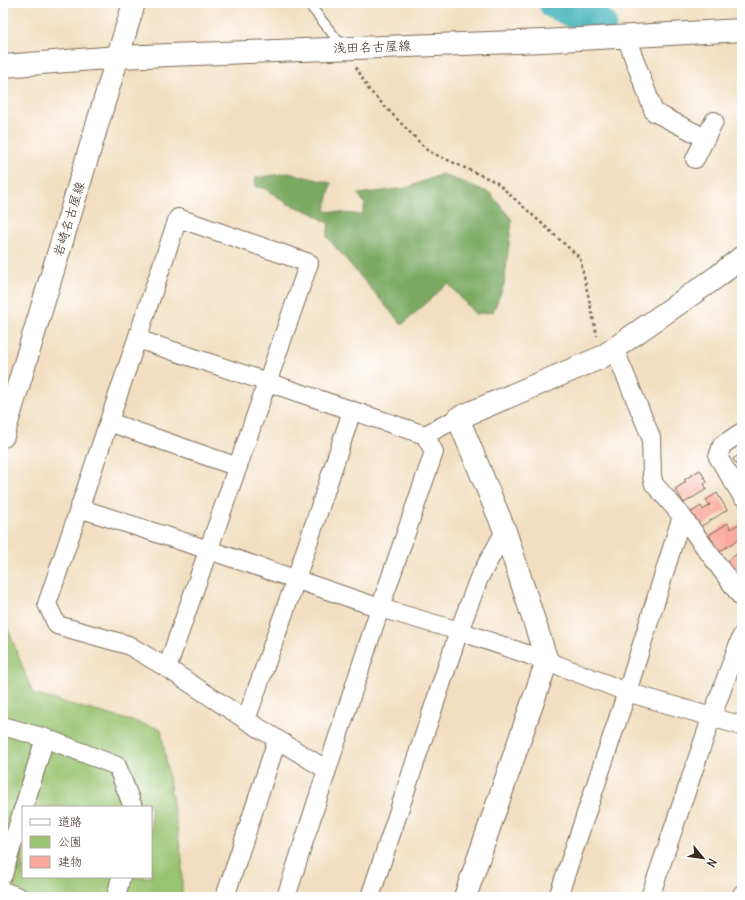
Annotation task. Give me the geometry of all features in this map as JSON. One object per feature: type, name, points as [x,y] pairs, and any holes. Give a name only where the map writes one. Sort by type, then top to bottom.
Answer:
[{"type":"main road","name":"岩崎名古屋線","points":[[3,436],[134,3]]},
{"type":"main road","name":"浅田名古屋線","points":[[3,66],[118,57],[558,40],[742,30]]},
{"type":"main road","points":[[465,897],[547,661],[505,531],[458,418],[608,352],[718,276],[742,256]]},
{"type":"street","points":[[626,37],[654,112],[705,138]]},
{"type":"street","points":[[695,159],[714,121]]},
{"type":"street","points":[[167,668],[309,263],[178,218],[47,604],[57,625],[128,646],[167,668],[277,740],[327,770]]},
{"type":"street","points":[[137,339],[268,382],[424,436],[434,452],[380,608],[286,897]]},
{"type":"street","points":[[608,352],[651,437],[652,476],[654,484],[682,516],[742,598]]},
{"type":"street","points":[[246,720],[296,579],[352,411]]},
{"type":"street","points":[[424,436],[458,418]]},
{"type":"street","points":[[108,422],[238,467]]},
{"type":"street","points":[[742,432],[722,445],[718,457],[742,496]]},
{"type":"street","points":[[79,508],[380,608],[459,631],[547,661],[627,692],[742,726]]},
{"type":"street","points":[[558,897],[627,692],[682,516]]},
{"type":"street","points":[[370,897],[459,631],[479,578],[505,531]]},
{"type":"street","points":[[650,897],[712,716],[742,635]]},
{"type":"street","points":[[3,726],[45,738],[117,766],[132,806]]},
{"type":"street","points":[[24,806],[45,738]]},
{"type":"street","points":[[225,897],[277,740]]},
{"type":"street","points":[[3,875],[22,811]]},
{"type":"street","points":[[116,897],[121,878]]},
{"type":"street","points":[[3,891],[19,897]]},
{"type":"lane","points":[[308,3],[344,48]]},
{"type":"path","points":[[344,48],[369,90],[428,150],[496,182],[580,258],[608,352]]},
{"type":"green space","points":[[288,173],[331,183],[325,211],[362,215],[365,204],[358,194],[406,188],[442,174],[490,193],[512,220],[504,285],[493,312],[475,314],[448,283],[402,325],[327,237],[329,224],[310,212],[288,204],[264,188],[255,187],[255,178]]},
{"type":"green space","points":[[3,616],[33,694],[161,729],[182,860],[182,897],[3,897]]},
{"type":"building","points":[[742,453],[742,472],[733,459]]},
{"type":"building","points":[[700,470],[707,482],[704,484],[707,489],[684,503],[675,489],[686,482],[684,480]]},
{"type":"building","points":[[717,493],[727,510],[700,527],[690,513],[701,506],[703,510],[710,505],[706,500]]},
{"type":"building","points":[[728,523],[731,529],[739,524],[742,528],[742,537],[719,552],[709,535]]},
{"type":"building","points":[[742,551],[742,574],[735,578],[725,562]]},
{"type":"waterway","points":[[555,3],[600,24]]}]
